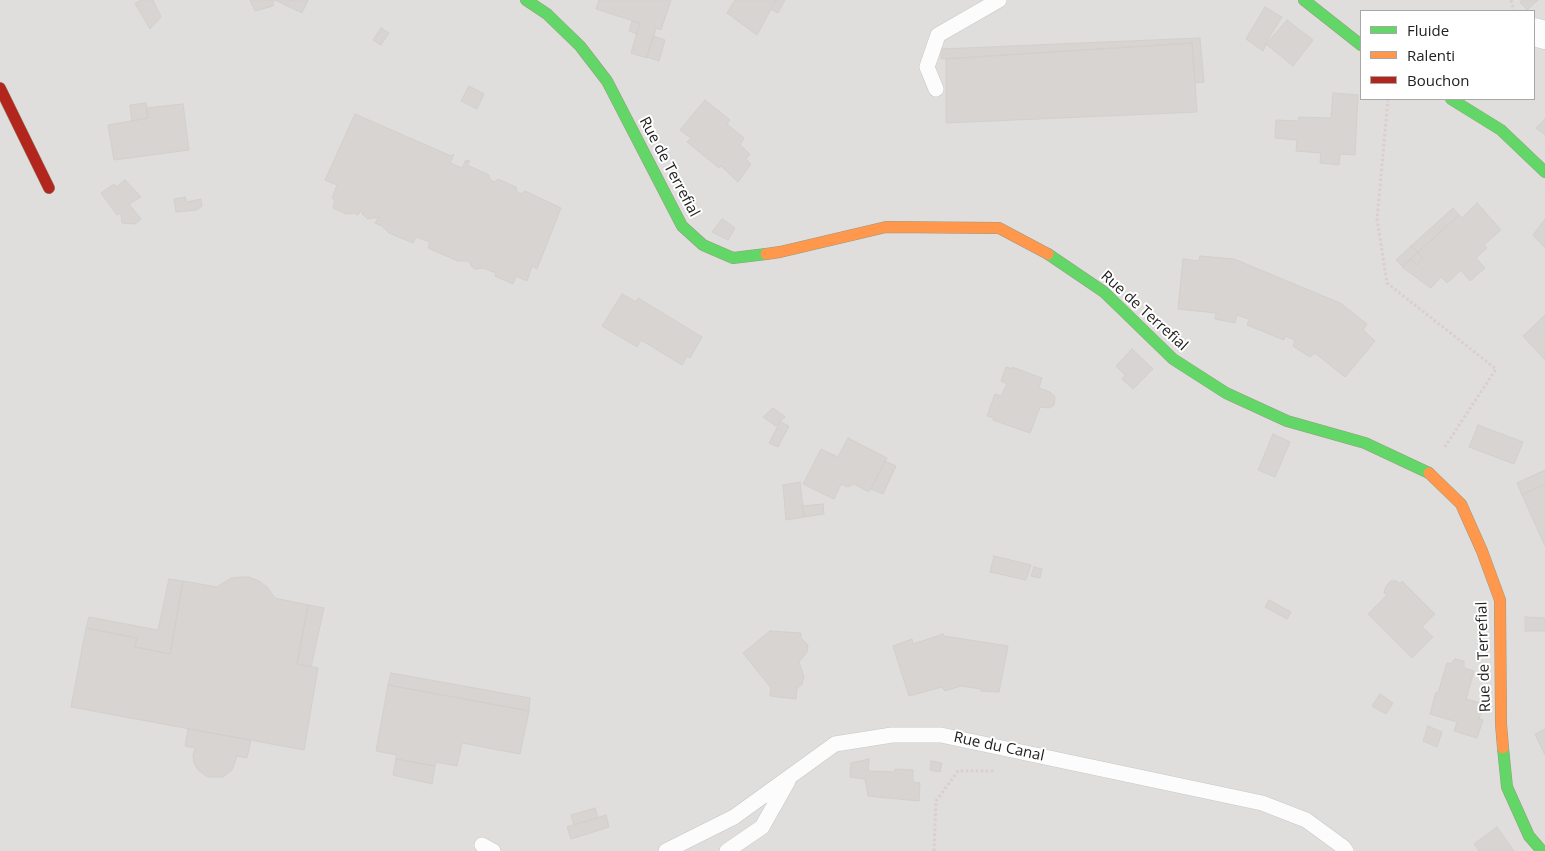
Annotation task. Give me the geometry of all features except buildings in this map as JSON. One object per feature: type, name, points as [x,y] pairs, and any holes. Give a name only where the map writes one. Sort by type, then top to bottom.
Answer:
[{"type":"street","name":"Rue de Terrefial","points":[[526,0],[547,14],[580,46],[607,80],[682,226],[702,245],[733,258],[780,252],[886,226],[999,228],[1050,255],[1104,292],[1173,359],[1226,393],[1287,420],[1365,443],[1428,472],[1461,504],[1482,550],[1500,600],[1501,724],[1507,787],[1528,836],[1542,851]]},
{"type":"street","points":[[1304,0],[1360,44]]},
{"type":"street","points":[[0,88],[49,188]]},
{"type":"street","points":[[1454,100],[1501,130],[1545,172]]},
{"type":"lane","points":[[936,89],[927,67],[938,35],[999,0]]},
{"type":"lane","name":"Rue du Canal","points":[[666,851],[734,817],[835,744],[892,735],[941,735],[1262,803],[1306,820],[1346,851]]},
{"type":"lane","points":[[727,851],[762,827],[790,778]]},
{"type":"path","points":[[1388,100],[1377,219],[1387,283],[1496,369],[1458,427]]},
{"type":"path","points":[[934,851],[936,801],[958,771],[999,770],[1000,747]]},
{"type":"shaded area","points":[[0,0],[1545,0],[1545,851],[0,851]]},
{"type":"traffic: fast","points":[[526,0],[547,14],[580,46],[607,81],[682,226],[703,245],[733,258],[766,254]]},
{"type":"traffic: fast","points":[[1304,0],[1360,44]]},
{"type":"traffic: fast","points":[[1453,100],[1501,130],[1545,172]]},
{"type":"traffic: fast","points":[[1048,254],[1104,292],[1173,359],[1226,393],[1287,421],[1365,443],[1429,473]]},
{"type":"traffic: fast","points":[[1503,748],[1507,787],[1529,836],[1542,851]]},
{"type":"traffic: slow","points":[[766,254],[886,227],[999,228],[1048,254]]},
{"type":"traffic: slow","points":[[1429,473],[1461,504],[1482,551],[1500,600],[1501,724],[1503,748]]},
{"type":"traffic: jam","points":[[0,88],[49,188]]}]
